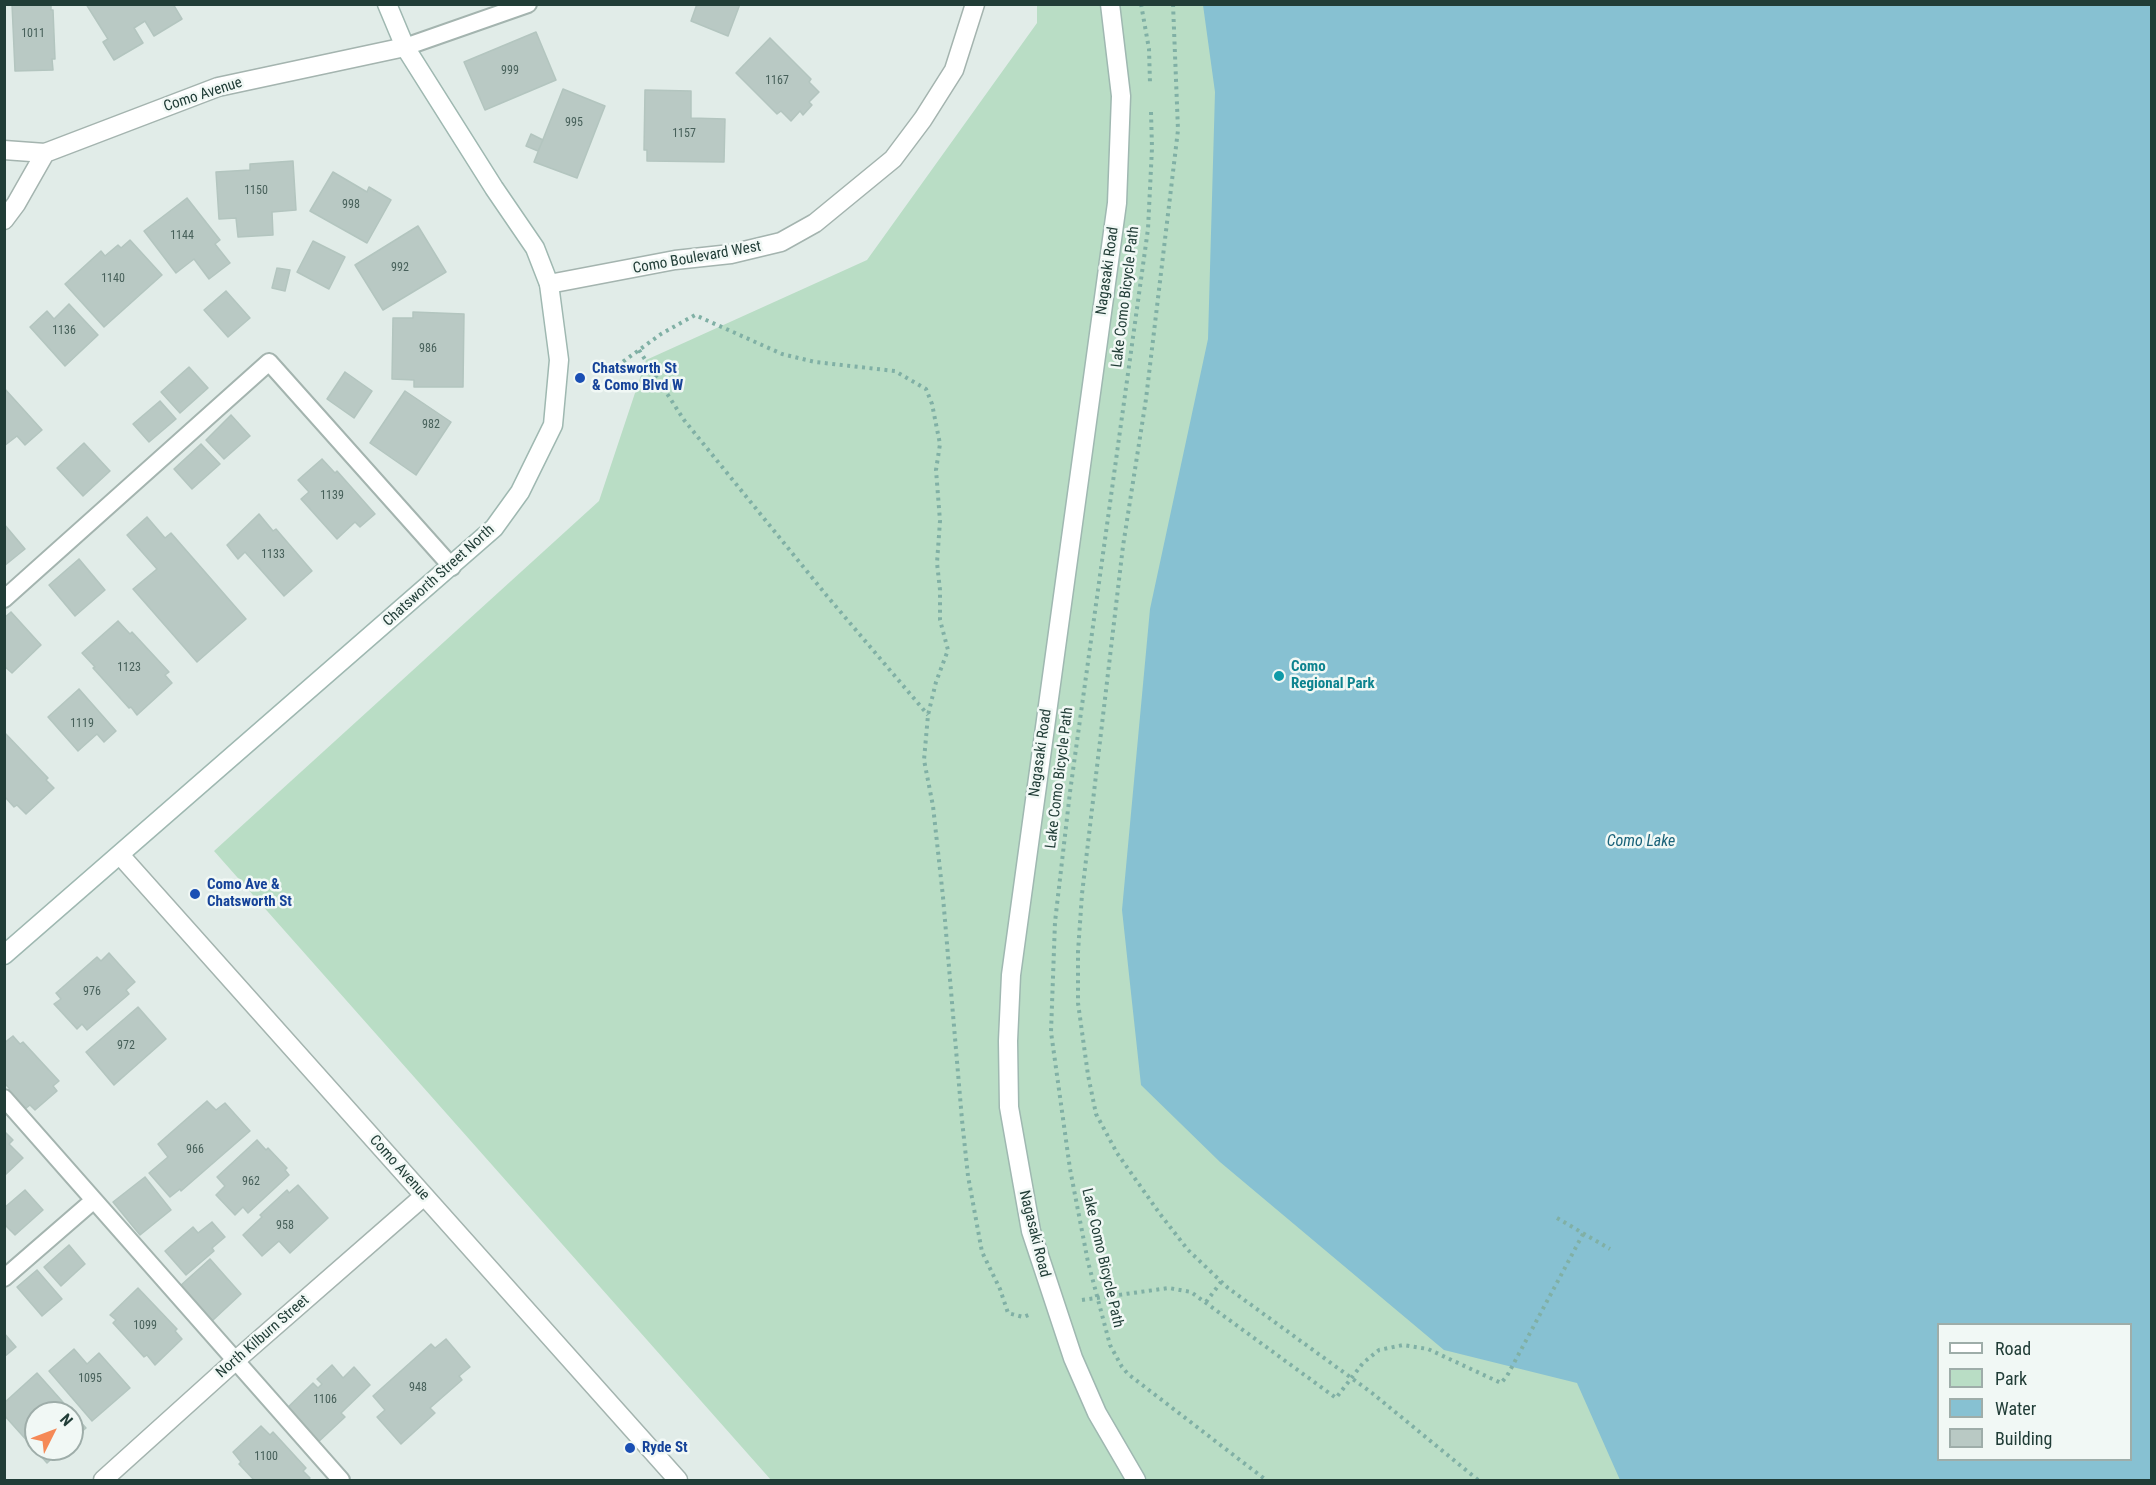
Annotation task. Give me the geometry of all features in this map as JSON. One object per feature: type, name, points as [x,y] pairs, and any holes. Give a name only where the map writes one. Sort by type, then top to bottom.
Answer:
[{"type":"street","name":"Chatsworth Street North","points":[[4,955],[452,567],[494,528],[520,492],[553,425],[559,360],[549,284],[535,248],[494,188],[405,46],[387,4]]},
{"type":"street","name":"Como Boulevard West","points":[[549,284],[675,260],[731,254],[781,242],[815,223],[893,159],[905,143],[954,70],[975,4]]},
{"type":"street","name":"Nagasaki Road","points":[[1110,4],[1121,96],[1117,203],[1011,986],[1008,1041],[1010,1107],[1030,1231],[1072,1358],[1097,1413],[1136,1480]]},
{"type":"street","name":"Como Avenue","points":[[4,150],[45,153],[218,87],[405,46]]},
{"type":"street","points":[[4,220],[16,204],[45,153]]},
{"type":"street","name":"Como Avenue","points":[[120,855],[678,1480]]},
{"type":"street","name":"North Kilburn Street","points":[[103,1480],[424,1196]]},
{"type":"lane","points":[[405,46],[528,4]]},
{"type":"lane","points":[[4,599],[269,362],[452,567]]},
{"type":"lane","points":[[4,1098],[341,1480]]},
{"type":"lane","points":[[4,1278],[94,1200]]},
{"type":"path","points":[[1141,4],[1149,49],[1150,88]]},
{"type":"path","points":[[1173,4],[1178,129],[1146,399],[1123,546],[1082,894],[1078,952],[1078,1003],[1096,1114],[1117,1153],[1160,1215],[1188,1250],[1221,1282],[1372,1393],[1478,1480]]},
{"type":"path","name":"Lake Como Bicycle Path","points":[[1151,108],[1152,148],[1148,229],[1070,792],[1054,944],[1051,1032],[1070,1169],[1096,1298],[1110,1345],[1128,1374],[1266,1480]]},
{"type":"path","points":[[617,366],[661,334],[696,315],[782,354],[815,362],[894,371],[926,389],[932,404],[940,444],[936,470],[940,521],[937,563],[940,620],[948,650],[936,682],[928,716],[924,760],[933,806],[943,897],[968,1176],[982,1252],[1000,1289],[1008,1313],[1023,1317],[1054,1305],[1169,1288],[1191,1292],[1336,1398],[1363,1363],[1379,1350],[1403,1345],[1428,1349],[1502,1383],[1508,1376],[1583,1234]]},
{"type":"path","points":[[639,350],[684,420],[928,716]]},
{"type":"path","points":[[1557,1218],[1610,1249]]},
{"type":"path","points":[[1206,1302],[1221,1282]]},
{"type":"green space","name":"Como Regional Park","points":[[1037,5],[2151,5],[2151,1480],[771,1480],[214,851],[599,501],[646,360],[867,260],[1037,23]]},
{"type":"water","name":"Como Lake","points":[[1203,5],[2151,5],[2151,1480],[1620,1480],[1577,1383],[1444,1350],[1220,1162],[1141,1085],[1122,910],[1150,609],[1208,339],[1215,92]]},
{"type":"building","points":[[12,4],[51,4],[55,59],[52,59],[53,70],[15,71]]},
{"type":"building","points":[[86,4],[173,4],[182,19],[154,36],[145,21],[134,28],[143,43],[114,60],[103,42],[108,39]]},
{"type":"building","points":[[697,4],[740,4],[728,36],[691,21]]},
{"type":"building","points":[[536,32],[556,80],[485,110],[464,62]]},
{"type":"building","points":[[770,38],[811,79],[809,82],[819,92],[809,102],[812,105],[803,115],[800,111],[791,121],[781,111],[777,114],[736,73]]},
{"type":"building","points":[[563,89],[605,106],[577,178],[534,162]]},
{"type":"building","points":[[645,90],[691,91],[691,118],[725,119],[724,162],[647,161],[647,150],[644,150]]},
{"type":"building","points":[[531,134],[543,140],[538,151],[526,146]]},
{"type":"building","points":[[293,161],[296,210],[272,212],[273,235],[238,237],[236,218],[219,219],[216,172],[250,170],[250,164]]},
{"type":"building","points":[[333,172],[367,192],[369,187],[391,200],[367,243],[310,211]]},
{"type":"building","points":[[187,198],[220,240],[215,244],[230,263],[209,279],[194,259],[176,273],[144,231]]},
{"type":"building","points":[[418,226],[446,272],[383,310],[355,265]]},
{"type":"building","points":[[130,240],[162,275],[104,327],[65,284],[101,251],[105,256],[118,245],[121,248]]},
{"type":"building","points":[[313,241],[345,257],[329,289],[297,272]]},
{"type":"building","points":[[277,268],[290,270],[285,291],[272,288]]},
{"type":"building","points":[[226,291],[250,318],[228,337],[204,310]]},
{"type":"building","points":[[69,304],[98,335],[65,366],[30,327],[47,311],[54,319]]},
{"type":"building","points":[[413,312],[464,314],[463,387],[414,387],[414,380],[392,379],[393,318],[413,318]]},
{"type":"building","points":[[189,367],[208,388],[180,413],[161,392]]},
{"type":"building","points":[[345,372],[372,391],[354,418],[327,399]]},
{"type":"building","points":[[4,388],[42,430],[25,445],[17,436],[4,446]]},
{"type":"building","points":[[405,391],[451,422],[416,475],[370,443]]},
{"type":"building","points":[[160,401],[176,419],[149,442],[133,424]]},
{"type":"building","points":[[231,415],[250,436],[224,459],[206,440]]},
{"type":"building","points":[[84,443],[110,471],[83,496],[57,468]]},
{"type":"building","points":[[201,444],[220,464],[192,489],[174,469]]},
{"type":"building","points":[[322,459],[335,473],[337,471],[375,514],[360,527],[355,522],[337,539],[301,499],[309,492],[298,480]]},
{"type":"building","points":[[259,514],[273,531],[276,529],[312,571],[284,596],[245,552],[238,559],[227,545]]},
{"type":"building","points":[[147,517],[165,538],[171,533],[246,619],[197,662],[133,589],[157,569],[127,535]]},
{"type":"building","points":[[4,524],[25,549],[4,566]]},
{"type":"building","points":[[79,559],[105,590],[75,616],[49,585]]},
{"type":"building","points":[[11,612],[41,645],[12,673],[4,666],[4,618]]},
{"type":"building","points":[[118,621],[130,634],[132,632],[169,672],[165,675],[172,683],[137,715],[82,653]]},
{"type":"building","points":[[79,689],[116,731],[104,742],[97,734],[78,751],[48,717]]},
{"type":"building","points":[[4,732],[48,778],[46,780],[54,788],[26,814],[17,805],[14,807],[4,796]]},
{"type":"building","points":[[109,953],[135,982],[126,990],[129,994],[87,1030],[82,1024],[77,1029],[54,1004],[61,999],[56,993],[97,957],[101,961]]},
{"type":"building","points":[[138,1007],[166,1039],[114,1085],[86,1052]]},
{"type":"building","points":[[13,1036],[20,1044],[23,1042],[59,1081],[53,1086],[57,1091],[35,1110],[30,1105],[25,1109],[19,1105],[4,1083],[4,1043]]},
{"type":"building","points":[[207,1101],[216,1110],[225,1103],[250,1131],[181,1191],[180,1189],[170,1197],[149,1173],[168,1157],[158,1144]]},
{"type":"building","points":[[4,1131],[13,1140],[9,1144],[23,1158],[4,1176]]},
{"type":"building","points":[[257,1140],[287,1168],[285,1170],[289,1175],[248,1213],[243,1207],[235,1215],[216,1195],[225,1186],[217,1177]]},
{"type":"building","points":[[145,1177],[171,1210],[140,1235],[113,1202]]},
{"type":"building","points":[[298,1185],[328,1218],[290,1253],[279,1241],[262,1256],[243,1235],[262,1217],[260,1215],[287,1190],[289,1193]]},
{"type":"building","points":[[25,1190],[43,1210],[15,1235],[4,1224],[4,1208]]},
{"type":"building","points":[[212,1222],[225,1237],[212,1248],[214,1251],[186,1275],[165,1251],[193,1227],[198,1233]]},
{"type":"building","points":[[69,1245],[85,1264],[61,1286],[44,1267]]},
{"type":"building","points":[[210,1259],[241,1294],[212,1321],[180,1286]]},
{"type":"building","points":[[37,1270],[62,1299],[42,1316],[17,1287]]},
{"type":"building","points":[[138,1288],[177,1329],[175,1331],[182,1339],[155,1365],[147,1355],[144,1357],[113,1323],[116,1320],[110,1315]]},
{"type":"building","points":[[4,1333],[16,1347],[4,1357]]},
{"type":"building","points":[[446,1339],[470,1367],[459,1376],[462,1380],[430,1408],[435,1413],[401,1444],[377,1417],[385,1410],[373,1396],[431,1344],[435,1348]]},
{"type":"building","points":[[74,1349],[87,1364],[99,1353],[130,1388],[92,1421],[84,1412],[84,1401],[75,1401],[49,1371]]},
{"type":"building","points":[[332,1365],[343,1378],[354,1367],[370,1385],[341,1413],[345,1417],[315,1445],[283,1412],[313,1383],[318,1388],[322,1384],[317,1379]]},
{"type":"building","points":[[37,1373],[62,1401],[24,1401],[24,1437],[4,1415],[4,1403]]},
{"type":"building","points":[[261,1426],[270,1435],[273,1432],[306,1468],[303,1471],[310,1478],[308,1480],[254,1480],[239,1464],[241,1462],[233,1452]]},
{"type":"place","name":"Chatsworth St & Como Blvd W","points":[[580,378]]},
{"type":"place","name":"Como Regional Park","points":[[1279,676]]},
{"type":"place","name":"Como Ave & Chatsworth St","points":[[195,894]]},
{"type":"place","name":"Ryde St","points":[[630,1448]]}]
